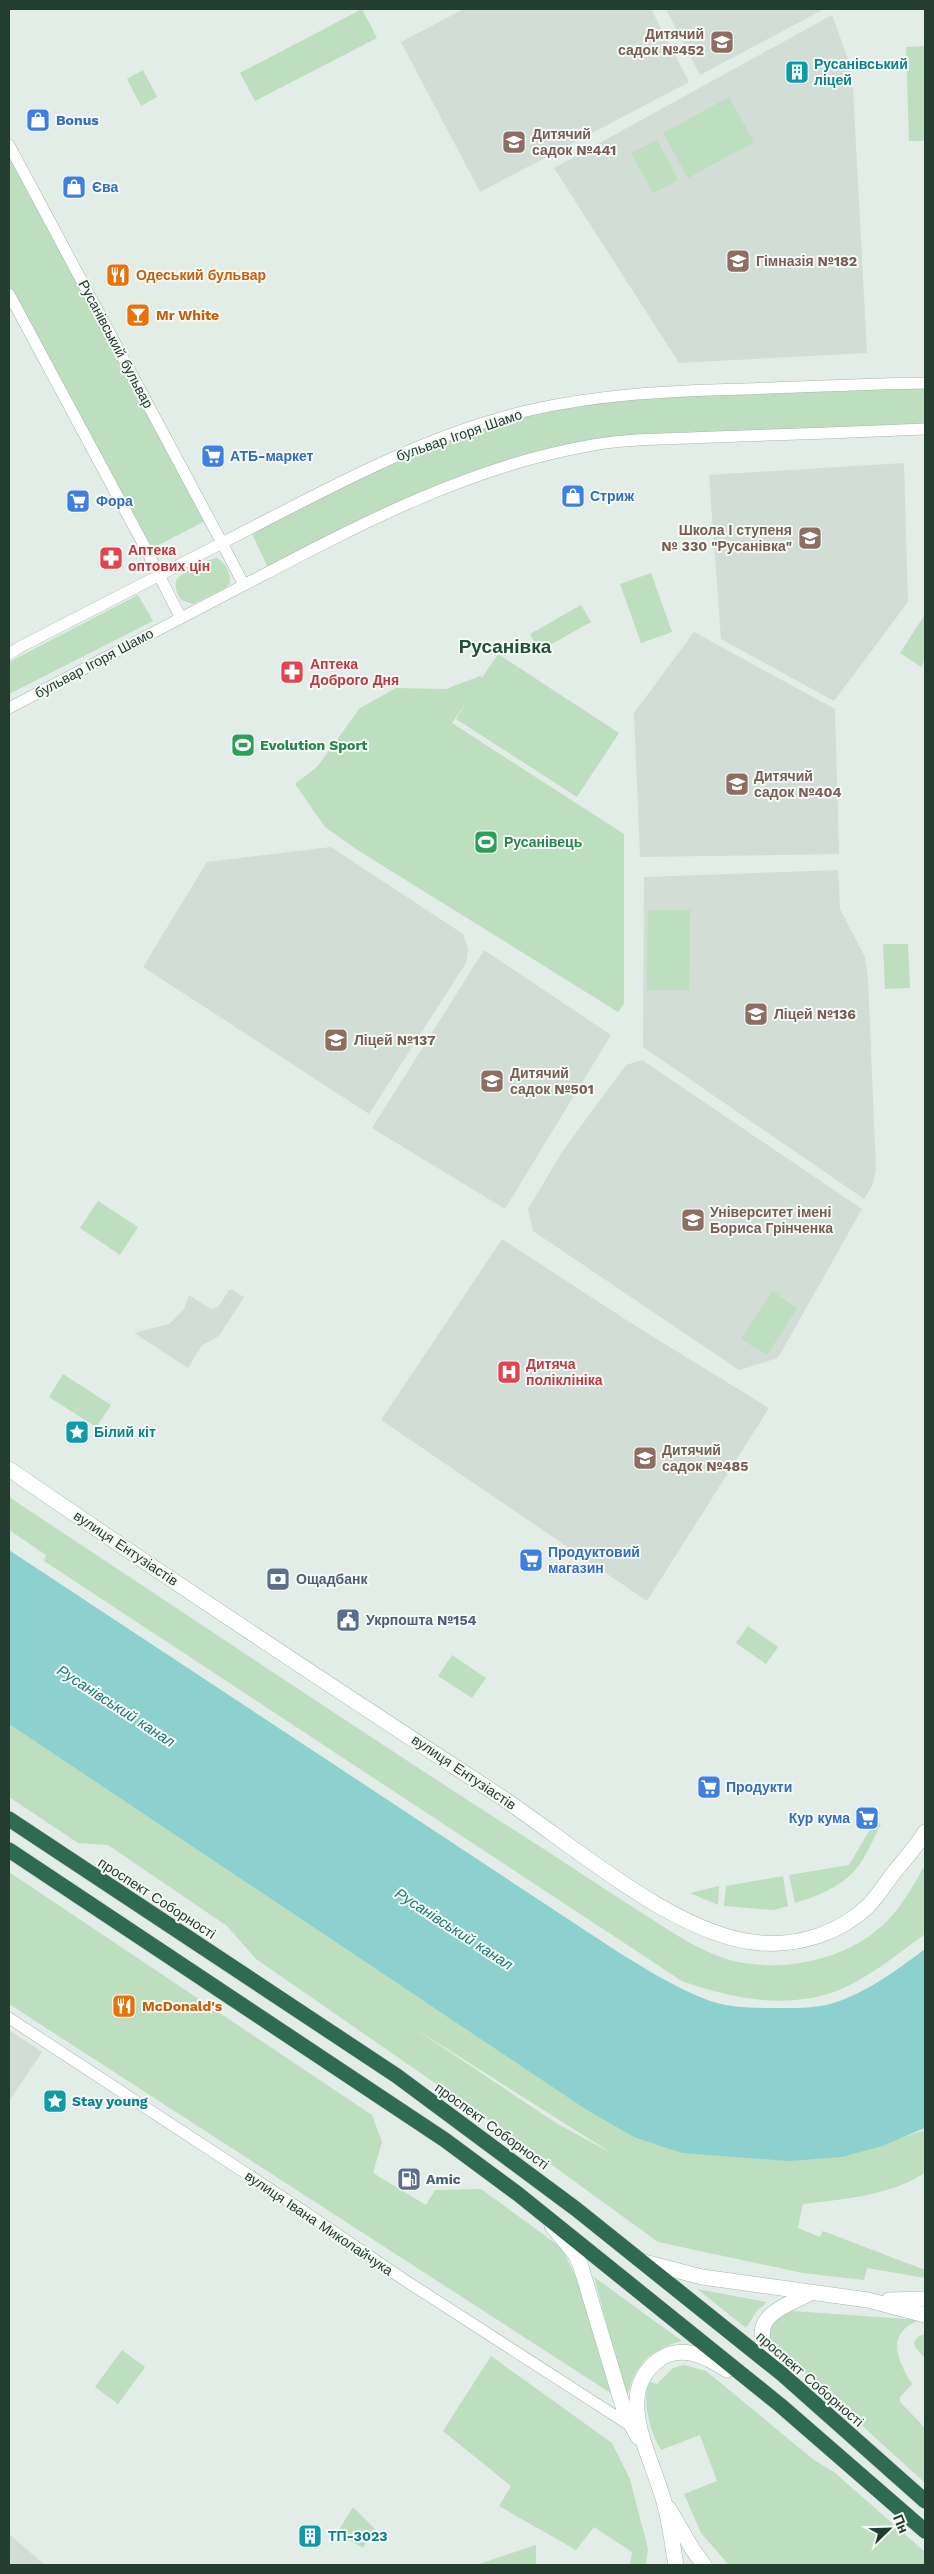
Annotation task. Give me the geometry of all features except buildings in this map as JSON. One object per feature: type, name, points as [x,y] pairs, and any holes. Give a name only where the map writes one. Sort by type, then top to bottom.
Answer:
[{"type":"highway","name":"проспект Соборності","points":[[9,1819],[397,2076],[576,2208],[774,2368],[925,2501]]},
{"type":"highway","points":[[9,1850],[445,2140],[538,2210],[780,2405],[925,2531]]},
{"type":"main road","name":"вулиця Ентузіастів","points":[[9,1469],[502,1797],[647,1898],[698,1926],[728,1939],[762,1943],[794,1943],[822,1934],[848,1921],[869,1905],[924,1838]]},
{"type":"main road","name":"вулиця Івана Миколайчука","points":[[538,2210],[572,2250],[581,2267],[625,2413],[644,2447]]},
{"type":"main road","points":[[644,2262],[702,2277],[868,2300],[925,2315]]},
{"type":"main road","points":[[774,2368],[765,2352],[761,2331],[768,2318],[811,2293]]},
{"type":"main road","points":[[868,2300],[925,2299]]},
{"type":"main road","name":"вулиця Івана Миколайчука","points":[[676,2565],[664,2502],[644,2447],[637,2410],[636,2394],[646,2372],[664,2356],[690,2352],[711,2359],[780,2405]]},
{"type":"main road","name":"вулиця Івана Миколайчука","points":[[664,2502],[692,2550],[704,2565]]},
{"type":"street","name":"Русанівський бульвар","points":[[9,145],[244,585]]},
{"type":"street","points":[[9,294],[181,618]]},
{"type":"street","name":"бульвар Ігоря Шамо","points":[[159,576],[384,462],[465,430],[525,412],[582,400],[636,392],[925,383]]},
{"type":"street","points":[[244,585],[403,504],[478,476],[553,454],[594,445],[646,440],[925,429]]},
{"type":"street","points":[[9,654],[159,576]]},
{"type":"street","name":"бульвар Ігоря Шамо","points":[[9,708],[244,585]]},
{"type":"street","name":"вулиця Івана Миколайчука","points":[[9,2018],[302,2210],[403,2279],[631,2426]]},
{"type":"shaded area","name":"Дитячий садок №441","points":[[464,9],[651,9],[689,82],[480,192],[401,42]]},
{"type":"shaded area","name":"Дитячий садок №452","points":[[666,9],[824,9],[700,75]]},
{"type":"shaded area","name":"Гімназія №182","points":[[832,15],[852,70],[867,353],[679,363],[554,168]]},
{"type":"shaded area","name":"Школа І ступеня № 330 \"Русанівка\"","points":[[904,463],[908,602],[834,701],[721,639],[709,475]]},
{"type":"shaded area","name":"Дитячий садок №404","points":[[694,632],[835,709],[839,854],[640,857],[634,713]]},
{"type":"shaded area","name":"Ліцей №137","points":[[331,847],[463,934],[468,949],[466,963],[369,1114],[143,967],[207,862]]},
{"type":"shaded area","name":"Ліцей №136","points":[[838,870],[840,909],[865,957],[868,980],[876,1169],[873,1184],[864,1199],[643,1047],[644,877]]},
{"type":"shaded area","name":"Дитячий садок №501","points":[[484,950],[611,1035],[505,1209],[372,1128]]},
{"type":"shaded area","name":"Університет імені Бориса Грінченка","points":[[642,1060],[862,1209],[778,1358],[739,1370],[533,1231],[528,1209],[564,1149],[626,1065]]},
{"type":"shaded area","points":[[502,1239],[634,1325],[769,1408],[647,1601],[381,1420]]},
{"type":"shaded area","points":[[230,1289],[244,1297],[219,1336],[202,1345],[188,1368],[134,1333],[169,1324],[184,1309],[189,1295],[211,1309],[218,1307]]},
{"type":"shaded area","points":[[9,2030],[42,2052],[9,2101]]},
{"type":"shaded area","points":[[9,2534],[45,2565],[9,2565]]},
{"type":"green space","points":[[362,9],[377,38],[255,101],[240,73]]},
{"type":"green space","points":[[925,46],[925,141],[909,141],[906,47]]},
{"type":"green space","points":[[143,70],[157,97],[141,106],[127,79]]},
{"type":"green space","points":[[729,97],[754,142],[688,178],[663,133]]},
{"type":"green space","points":[[657,140],[678,180],[653,193],[631,153]]},
{"type":"green space","points":[[9,145],[209,519],[147,551],[9,294]]},
{"type":"green space","points":[[925,383],[925,429],[594,445],[478,476],[269,570],[250,529],[465,430],[582,399]]},
{"type":"green space","points":[[217,558],[227,569],[230,583],[225,588],[193,604],[181,600],[176,586],[176,581],[179,577],[195,566]]},
{"type":"green space","points":[[651,573],[672,632],[641,643],[620,584]]},
{"type":"green space","points":[[138,595],[153,621],[9,694],[9,662]]},
{"type":"green space","points":[[581,605],[591,622],[539,651],[530,634]]},
{"type":"green space","points":[[924,616],[925,660],[921,667],[900,653]]},
{"type":"green space","name":"Русанівець","points":[[498,654],[619,733],[577,797],[456,719],[468,700],[452,723],[624,834],[624,1004],[618,1012],[359,851],[325,827],[295,784],[317,767],[360,708],[396,688],[446,689],[480,676],[482,678]]},
{"type":"green space","points":[[648,910],[690,910],[689,990],[647,990]]},
{"type":"green space","points":[[883,944],[908,944],[910,988],[885,989]]},
{"type":"green space","points":[[98,1201],[138,1227],[120,1255],[80,1228]]},
{"type":"green space","points":[[772,1291],[797,1308],[767,1355],[741,1339]]},
{"type":"green space","points":[[63,1374],[111,1405],[96,1427],[49,1397]]},
{"type":"green space","points":[[9,1497],[414,1765],[703,1950],[730,1960],[762,1965],[799,1963],[836,1954],[853,1946],[883,1925],[905,1898],[924,1867],[925,1934],[862,1979],[839,1990],[800,2000],[760,2000],[740,1997],[682,1981],[44,1561],[46,1555],[9,1530]]},
{"type":"green space","points":[[748,1626],[778,1647],[766,1664],[736,1643]]},
{"type":"green space","points":[[452,1655],[486,1678],[472,1698],[438,1676]]},
{"type":"green space","points":[[9,1724],[556,2089],[634,2137],[898,2139],[925,2130],[925,2173],[911,2181],[881,2192],[803,2204],[798,2228],[820,2237],[823,2231],[925,2270],[925,2278],[867,2268],[864,2280],[803,2273],[658,2242],[523,2144],[256,1959],[227,1926],[108,1845],[78,1843],[9,1797]],"holes":[[[411,2026],[613,2154],[556,2123]]]},
{"type":"green space","points":[[875,1821],[881,1824],[870,1847],[856,1869],[844,1881],[828,1890],[795,1903],[789,1875],[849,1865]]},
{"type":"green space","points":[[9,1872],[372,2115],[382,2142],[373,2173],[426,2205],[435,2190],[481,2189],[562,2248],[585,2296],[612,2394],[9,2004]]},
{"type":"green space","points":[[783,1876],[788,1906],[774,1910],[724,1906],[726,1886]]},
{"type":"green space","points":[[719,1886],[718,1905],[690,1893]]},
{"type":"green space","points":[[594,2277],[682,2341],[660,2349],[644,2361],[633,2378],[627,2399]]},
{"type":"green space","points":[[697,2289],[767,2302],[757,2311],[746,2328]]},
{"type":"green space","points":[[793,2311],[920,2320],[909,2325],[902,2332],[898,2339],[897,2348],[902,2365],[912,2384],[900,2397],[900,2402],[925,2428],[925,2483],[775,2346],[769,2334],[769,2325],[777,2317]]},
{"type":"green space","points":[[925,2334],[925,2358],[915,2347],[914,2342],[919,2336]]},
{"type":"green space","points":[[122,2350],[145,2367],[118,2404],[95,2387]]},
{"type":"green space","points":[[491,2356],[612,2443],[630,2479],[648,2549],[646,2565],[630,2565],[632,2552],[594,2527],[576,2550],[499,2506],[511,2486],[443,2431]]},
{"type":"green space","points":[[684,2365],[706,2371],[814,2460],[834,2472],[925,2552],[925,2565],[729,2565],[701,2533],[684,2494],[717,2481],[700,2435],[661,2450],[650,2425],[646,2398],[648,2381],[657,2384],[673,2368]]},
{"type":"green space","points":[[353,2507],[375,2529],[363,2548],[337,2533]]},
{"type":"green space","points":[[536,2545],[536,2565],[476,2565]]},
{"type":"water","name":"Русанівський канал","points":[[9,1550],[618,1952],[682,1989],[712,2002],[728,2005],[761,2008],[822,2006],[843,2000],[868,1988],[925,1949],[925,2128],[882,2146],[842,2157],[789,2161],[682,2153],[634,2137],[587,2110],[9,1724]]},
{"type":"place","name":"Дитячий садок №452","points":[[722,42]]},
{"type":"place","name":"Русанівський ліцей","points":[[797,72]]},
{"type":"place","name":"Bonus","points":[[38,120]]},
{"type":"place","name":"Дитячий садок №441","points":[[514,142]]},
{"type":"place","name":"Єва","points":[[74,187]]},
{"type":"place","name":"Гімназія №182","points":[[738,261]]},
{"type":"place","name":"Одеський бульвар","points":[[118,275]]},
{"type":"place","name":"Mr White","points":[[138,315]]},
{"type":"place","name":"АТБ-маркет","points":[[213,456]]},
{"type":"place","name":"Стриж","points":[[573,496]]},
{"type":"place","name":"Фора","points":[[78,501]]},
{"type":"place","name":"Школа І ступеня № 330 \"Русанівка\"","points":[[810,538]]},
{"type":"place","name":"Аптека оптових цін","points":[[111,558]]},
{"type":"place","name":"Аптека Доброго Дня","points":[[292,672]]},
{"type":"place","name":"Evolution Sport","points":[[243,745]]},
{"type":"place","name":"Дитячий садок №404","points":[[737,784]]},
{"type":"place","name":"Русанівець","points":[[486,842]]},
{"type":"place","name":"Ліцей №136","points":[[756,1014]]},
{"type":"place","name":"Ліцей №137","points":[[336,1040]]},
{"type":"place","name":"Дитячий садок №501","points":[[492,1081]]},
{"type":"place","name":"Університет імені Бориса Грінченка","points":[[693,1220]]},
{"type":"place","name":"Дитяча поліклініка","points":[[509,1372]]},
{"type":"place","name":"Білий кіт","points":[[77,1432]]},
{"type":"place","name":"Дитячий садок №485","points":[[645,1458]]},
{"type":"place","name":"Продуктовий магазин","points":[[531,1560]]},
{"type":"place","name":"Ощадбанк","points":[[278,1579]]},
{"type":"place","name":"Укрпошта №154","points":[[348,1620]]},
{"type":"place","name":"Продукти","points":[[709,1787]]},
{"type":"place","name":"Кур кума","points":[[867,1818]]},
{"type":"place","name":"McDonald's","points":[[124,2006]]},
{"type":"place","name":"Stay young","points":[[55,2101]]},
{"type":"place","name":"Amic","points":[[409,2179]]},
{"type":"place","name":"ТП-3023","points":[[310,2536]]},
{"type":"district","name":"Русанівка","points":[[505,646]]}]
